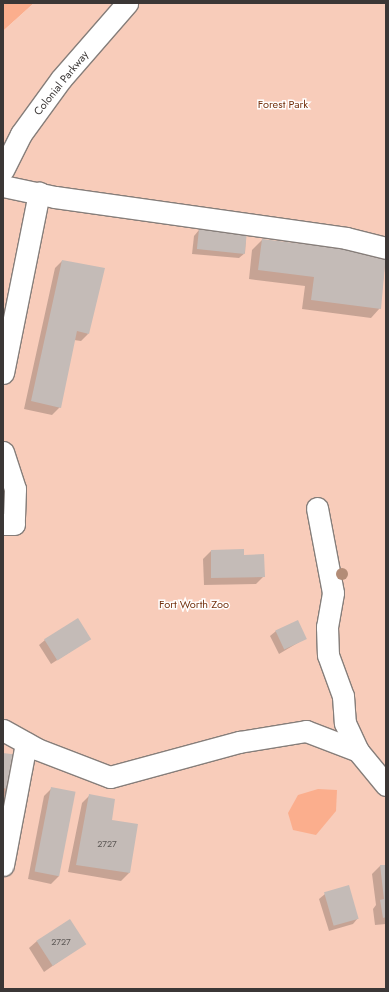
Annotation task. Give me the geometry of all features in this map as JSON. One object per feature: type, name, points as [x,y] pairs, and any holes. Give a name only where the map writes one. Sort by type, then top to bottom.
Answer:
[{"type":"street","name":"Colonial Parkway","points":[[3,170],[21,134],[62,79],[127,3]]},
{"type":"street","points":[[3,186],[39,193],[346,238],[386,248]]},
{"type":"street","points":[[3,373],[39,193]]},
{"type":"street","points":[[3,452],[15,489],[14,524],[3,524]]},
{"type":"street","points":[[317,508],[333,593],[327,627],[328,654],[342,696],[345,724],[358,751],[386,785]]},
{"type":"street","points":[[3,730],[26,743],[110,777],[239,742],[292,733],[306,732],[358,751]]},
{"type":"street","points":[[3,865],[26,743]]},
{"type":"green space","name":"Fort Worth Zoo","points":[[34,3],[386,3],[386,989],[3,989],[3,31]]},
{"type":"shaded area","points":[[3,3],[34,3],[3,31]]},
{"type":"shaded area","points":[[318,789],[337,790],[336,811],[316,835],[293,830],[288,813],[298,795]]},
{"type":"building","points":[[199,229],[247,234],[245,254],[197,249]]},
{"type":"building","points":[[262,239],[386,254],[381,309],[311,300],[314,277],[258,270]]},
{"type":"building","points":[[62,260],[105,268],[89,334],[77,331],[61,408],[31,401]]},
{"type":"building","points":[[244,549],[244,555],[264,554],[265,577],[211,578],[211,550]]},
{"type":"building","points":[[78,618],[91,639],[57,660],[44,639]]},
{"type":"building","points":[[298,620],[307,639],[284,650],[275,631]]},
{"type":"building","points":[[3,753],[19,755],[13,790],[3,788]]},
{"type":"building","points":[[51,787],[76,792],[59,876],[35,871]]},
{"type":"building","points":[[89,794],[115,799],[112,820],[138,824],[130,873],[76,865]]},
{"type":"building","points":[[380,865],[386,865],[386,917],[383,918],[380,900],[384,899]]},
{"type":"building","points":[[349,885],[359,919],[334,926],[324,892]]},
{"type":"building","points":[[70,919],[86,944],[53,966],[36,941]]},
{"type":"park label","name":"Forest Park","points":[[283,104]]}]
